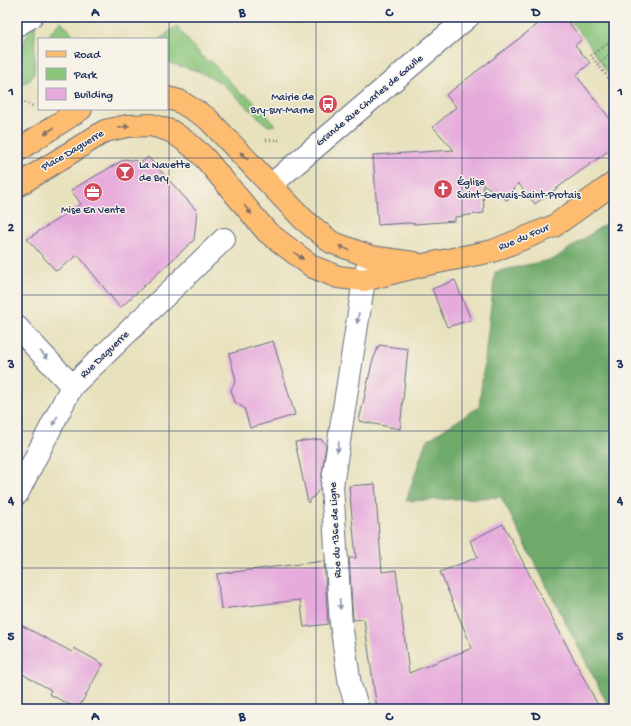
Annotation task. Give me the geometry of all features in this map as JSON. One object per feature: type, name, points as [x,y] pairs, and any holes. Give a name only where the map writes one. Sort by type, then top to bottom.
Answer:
[{"type":"main road","points":[[168,98],[180,101],[207,118],[303,218],[331,242],[371,257],[423,265]]},
{"type":"main road","points":[[17,151],[79,110]]},
{"type":"main road","name":"Place Daguerre","points":[[17,186],[105,131],[127,126],[150,125],[172,131],[188,142],[229,186],[267,232],[313,267],[338,277],[364,280]]},
{"type":"main road","name":"Rue du Four","points":[[364,280],[423,265],[494,250],[554,226],[614,183]]},
{"type":"main road","points":[[229,186],[272,184]]},
{"type":"street","points":[[17,25],[31,17]]},
{"type":"street","name":"Grande Rue Charles de Gaulle","points":[[272,184],[468,17]]},
{"type":"street","name":"Rue Daguerre","points":[[17,494],[72,386],[224,239]]},
{"type":"street","name":"Rue du 136e de Ligne","points":[[358,709],[350,686],[341,624],[332,486],[364,280],[371,257]]},
{"type":"street","points":[[17,326],[72,386]]},
{"type":"path","points":[[614,38],[591,56],[614,85]]},
{"type":"path","points":[[598,64],[614,51]]},
{"type":"path","points":[[17,98],[38,108]]},
{"type":"green space","points":[[567,17],[614,17],[614,83],[588,42]]},
{"type":"green space","points":[[61,21],[76,38],[48,38],[52,30]]},
{"type":"green space","points":[[35,24],[34,73],[29,81],[17,85],[17,60],[29,30]]},
{"type":"green space","points":[[176,26],[207,62],[210,60],[243,96],[246,94],[276,125],[268,126],[221,83],[198,71],[168,62],[168,38],[161,38]]},
{"type":"green space","points":[[614,218],[614,545],[607,561],[614,573],[614,709],[610,709],[501,497],[406,501],[426,441],[479,407],[495,272],[554,259]]},
{"type":"building","points":[[547,17],[564,17],[582,39],[575,45],[590,63],[576,75],[614,124],[614,147],[535,204],[518,183],[507,200],[483,184],[484,213],[455,217],[455,221],[378,225],[373,155],[454,150],[433,127],[456,107],[446,95]]},
{"type":"building","points":[[148,157],[197,211],[194,240],[120,308],[78,255],[56,271],[27,239],[81,204],[71,190],[125,159],[142,162]]},
{"type":"building","points":[[455,280],[471,320],[447,327],[432,289]]},
{"type":"building","points":[[273,341],[295,415],[250,428],[244,408],[235,402],[231,390],[236,380],[229,354]]},
{"type":"building","points":[[379,345],[408,349],[400,429],[359,421],[372,363]]},
{"type":"building","points":[[321,439],[326,445],[320,489],[308,503],[295,442]]},
{"type":"building","points":[[375,484],[382,572],[396,570],[409,673],[472,648],[440,572],[478,557],[470,541],[503,524],[600,709],[377,709],[364,619],[353,620],[349,558],[356,558],[349,486]]},
{"type":"building","points":[[324,561],[328,624],[304,627],[300,600],[221,609],[217,574]]},
{"type":"building","points":[[17,623],[72,652],[74,648],[103,664],[78,709],[49,694],[51,690],[17,671]]},
{"type":"place","name":"Mairie de Bry-sur-Marne","points":[[328,104]]},
{"type":"place","name":"La Navette de Bry","points":[[125,172]]},
{"type":"place","name":"Église Saint-Gervais-Saint-Protais","points":[[443,189]]},
{"type":"place","name":"Mise En Vente","points":[[93,192]]}]
